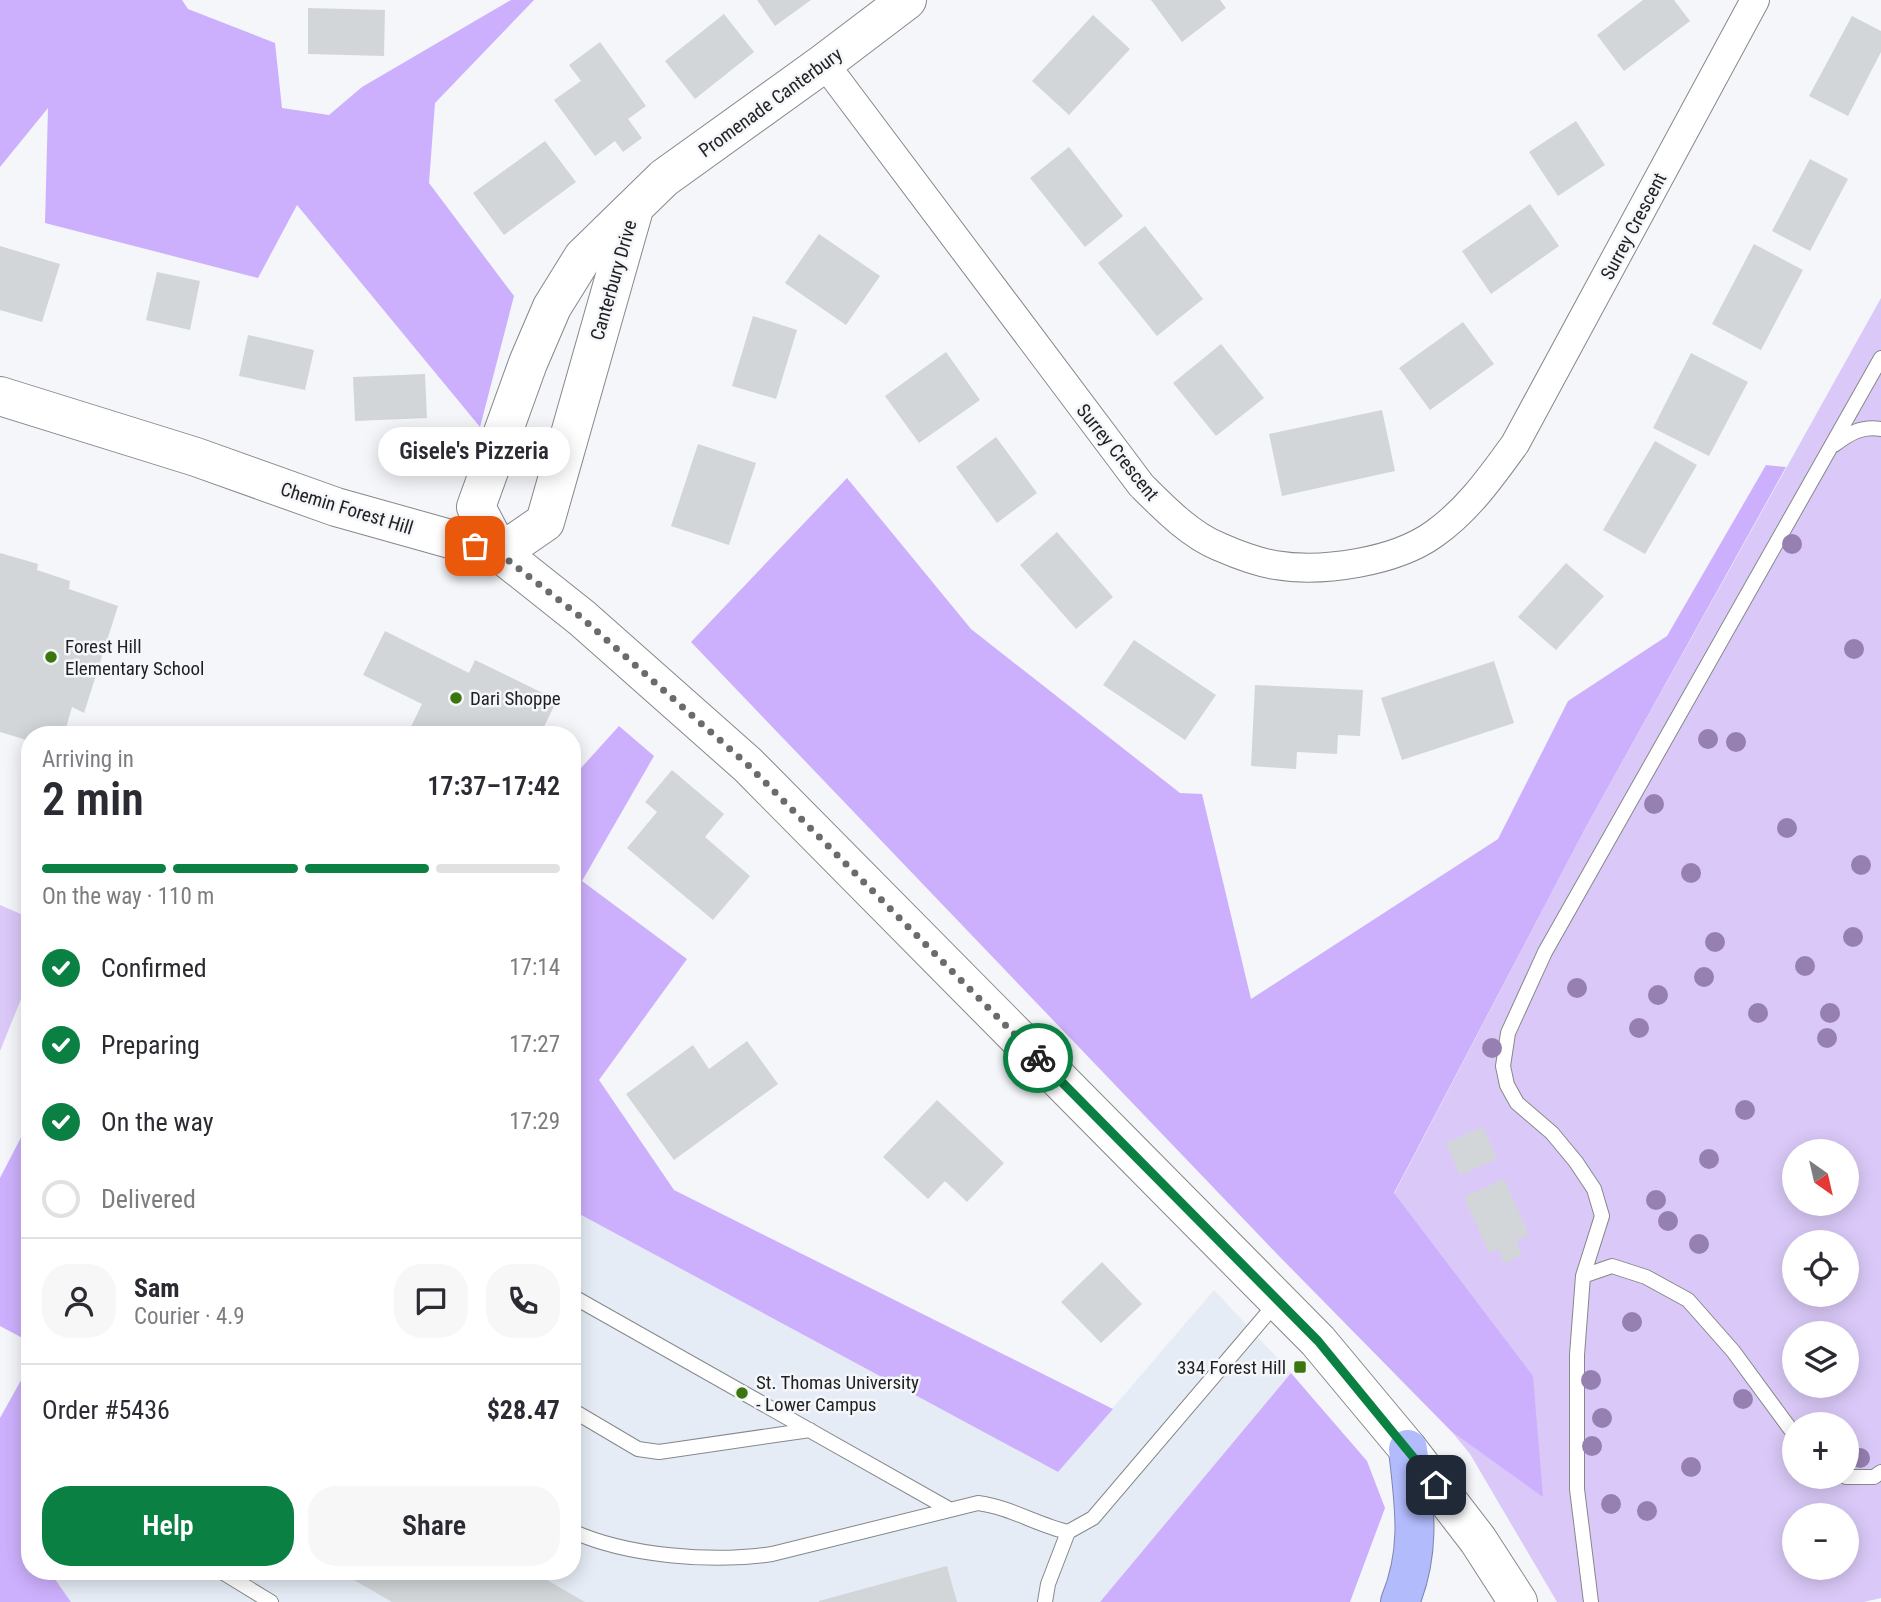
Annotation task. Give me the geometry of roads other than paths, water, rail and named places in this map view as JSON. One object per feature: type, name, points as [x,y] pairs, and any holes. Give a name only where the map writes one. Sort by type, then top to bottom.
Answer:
[{"type":"highway","points":[[1400,1602],[1409,1580],[1417,1523],[1408,1449]]},
{"type":"street","name":"Promenade Canterbury","points":[[635,207],[664,178],[824,64],[907,0]]},
{"type":"street","name":"Surrey Crescent","points":[[824,64],[1140,485],[1175,518],[1217,547],[1275,565],[1330,568],[1384,558],[1433,535],[1477,496],[1516,444],[1755,0]]},
{"type":"street","name":"Canterbury Drive","points":[[635,207],[545,522],[499,553],[476,508],[528,363],[552,307],[583,257],[635,207]]},
{"type":"street","name":"Chemin Forest Hill","points":[[0,396],[196,457],[336,507],[499,553],[582,618],[748,765],[1318,1341],[1408,1449],[1478,1540],[1518,1602]]},
{"type":"lane","points":[[1591,1602],[1577,1489],[1577,1355],[1583,1276],[1602,1216],[1594,1189],[1576,1162],[1552,1133],[1517,1103],[1507,1085],[1503,1066],[1508,1033],[1545,952],[1881,358]]},
{"type":"lane","points":[[1828,451],[1847,436],[1865,427],[1881,429]]},
{"type":"lane","points":[[1583,1276],[1612,1266],[1646,1277],[1688,1300],[1733,1351],[1782,1418]]},
{"type":"lane","points":[[581,1301],[949,1509]]},
{"type":"lane","points":[[1045,1602],[1048,1584],[1068,1532],[1093,1518],[1278,1301]]},
{"type":"lane","points":[[581,1415],[638,1449],[659,1452],[810,1430]]},
{"type":"lane","points":[[1859,1477],[1874,1477],[1881,1472]]},
{"type":"lane","points":[[581,1535],[659,1554],[704,1559],[742,1559],[978,1503],[999,1506],[1044,1527],[1068,1532]]},
{"type":"lane","points":[[235,1580],[271,1602]]},
{"type":"place","name":"Gisele's Pizzeria","points":[[475,546]]},
{"type":"place","name":"Forest Hill Elementary School","points":[[51,657]]},
{"type":"place","name":"Dari Shoppe","points":[[456,698]]},
{"type":"place","name":"334 Forest Hill","points":[[1300,1367]]},
{"type":"place","name":"St. Thomas University - Lower Campus","points":[[742,1393]]}]
